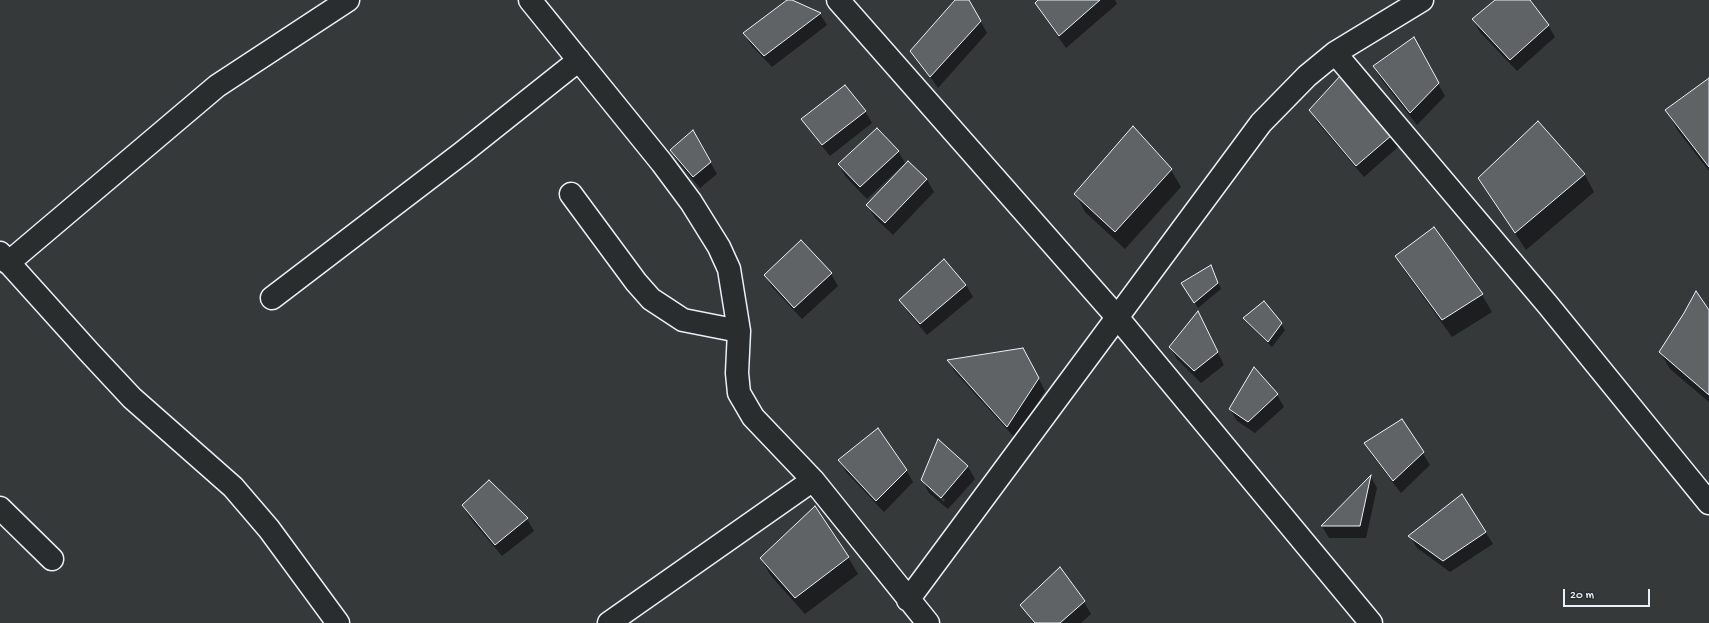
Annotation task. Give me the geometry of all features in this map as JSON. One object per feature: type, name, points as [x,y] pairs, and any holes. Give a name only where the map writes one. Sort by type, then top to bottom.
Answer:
[{"type":"street","points":[[338,623],[269,529],[233,487],[132,398],[4,258],[217,86],[348,0]]},
{"type":"street","points":[[530,0],[691,202],[719,247],[729,269],[739,331],[737,373],[739,393],[753,417],[813,480],[928,623]]},
{"type":"street","points":[[838,0],[1117,317],[1371,623]]},
{"type":"street","points":[[908,600],[1261,123],[1307,76],[1335,54],[1422,0]]},
{"type":"street","points":[[1335,54],[1548,305],[1709,503]]},
{"type":"street","points":[[272,298],[462,153],[579,60]]},
{"type":"street","points":[[571,194],[636,282],[651,298],[683,320],[739,331]]},
{"type":"street","points":[[609,623],[813,480]]},
{"type":"street","points":[[0,508],[52,559]]},
{"type":"building","points":[[787,0],[792,0],[821,13],[764,56],[743,33]]},
{"type":"building","points":[[955,0],[969,0],[981,21],[930,77],[910,51]]},
{"type":"building","points":[[1038,0],[1100,0],[1059,36],[1035,3]]},
{"type":"building","points":[[1495,0],[1530,0],[1549,25],[1510,60],[1472,19]]},
{"type":"building","points":[[1414,37],[1439,83],[1410,113],[1373,66]]},
{"type":"building","points":[[1341,75],[1392,135],[1356,166],[1309,110]]},
{"type":"building","points":[[1709,78],[1709,167],[1665,110]]},
{"type":"building","points":[[845,85],[866,111],[822,145],[801,119]]},
{"type":"building","points":[[1538,121],[1585,174],[1515,233],[1478,178]]},
{"type":"building","points":[[1133,126],[1172,169],[1115,232],[1074,194]]},
{"type":"building","points":[[877,128],[899,151],[860,187],[838,164]]},
{"type":"building","points":[[693,130],[711,162],[693,177],[670,150]]},
{"type":"building","points":[[908,161],[927,179],[885,223],[866,205]]},
{"type":"building","points":[[1434,227],[1483,294],[1442,320],[1395,256]]},
{"type":"building","points":[[801,240],[832,273],[794,308],[764,275]]},
{"type":"building","points":[[944,259],[966,285],[920,324],[899,300]]},
{"type":"building","points":[[1211,265],[1218,283],[1194,303],[1181,283]]},
{"type":"building","points":[[1696,291],[1709,310],[1709,395],[1659,352]]},
{"type":"building","points":[[1264,301],[1282,323],[1268,342],[1243,318]]},
{"type":"building","points":[[1198,311],[1218,352],[1194,371],[1169,347]]},
{"type":"building","points":[[1023,348],[1039,378],[1007,427],[947,360]]},
{"type":"building","points":[[1254,367],[1278,394],[1248,422],[1229,409]]},
{"type":"building","points":[[1402,419],[1424,452],[1393,481],[1364,443]]},
{"type":"building","points":[[878,428],[907,470],[876,501],[838,460]]},
{"type":"building","points":[[938,439],[968,466],[941,498],[921,480]]},
{"type":"building","points":[[1371,475],[1360,526],[1321,526]]},
{"type":"building","points":[[489,480],[528,518],[495,545],[462,505]]},
{"type":"building","points":[[1462,494],[1486,532],[1443,561],[1408,536]]},
{"type":"building","points":[[815,506],[849,557],[795,598],[760,558]]},
{"type":"building","points":[[1060,567],[1085,601],[1060,623],[1035,623],[1020,605]]}]
